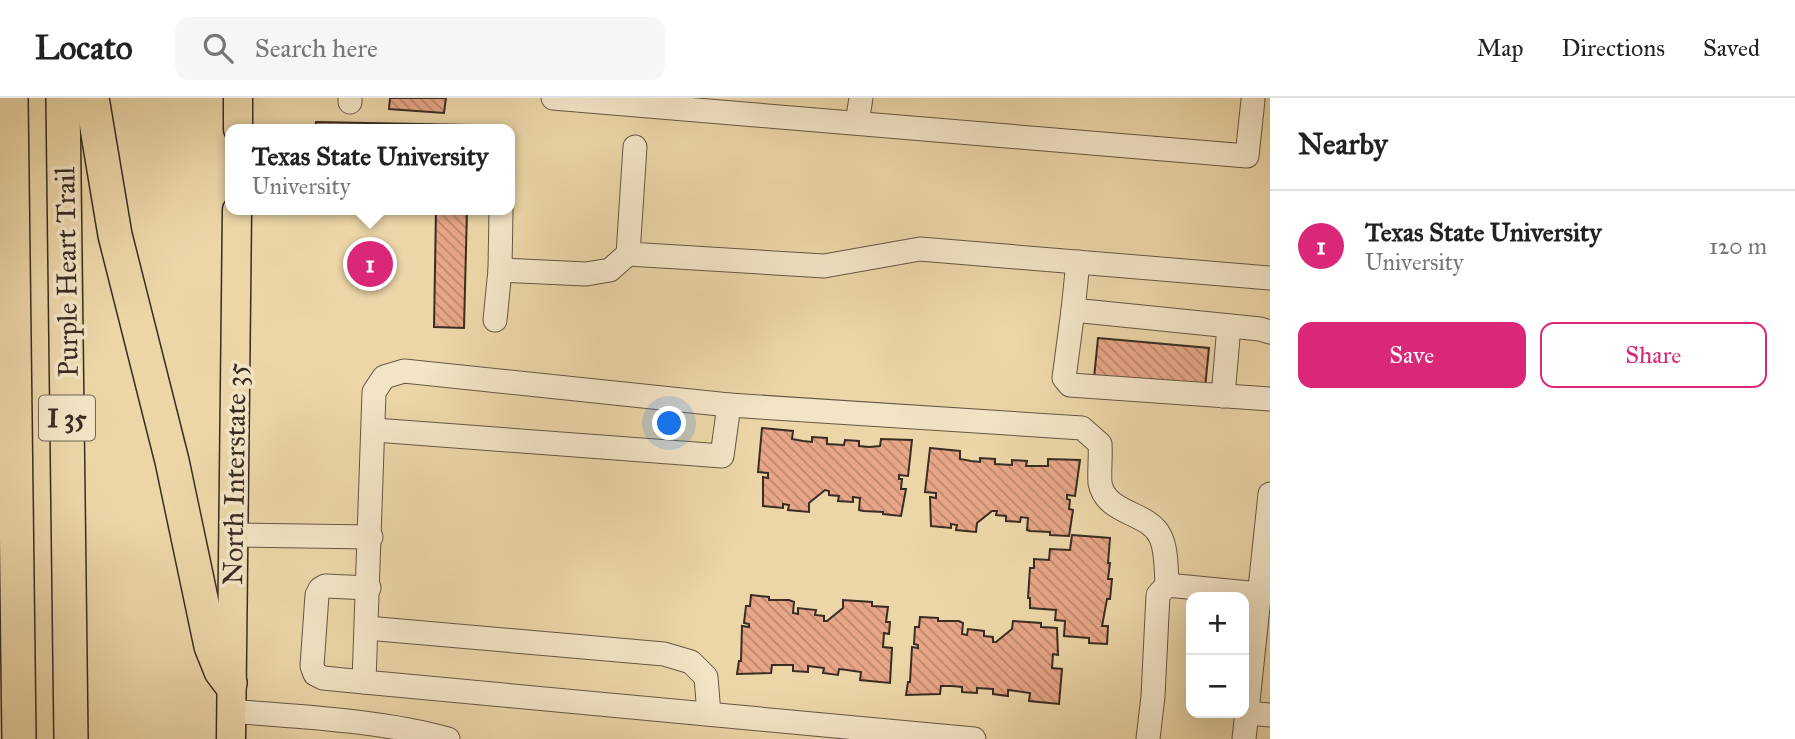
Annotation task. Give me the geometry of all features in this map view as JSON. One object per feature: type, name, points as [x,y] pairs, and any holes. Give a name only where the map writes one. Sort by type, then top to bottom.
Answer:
[{"type":"highway","name":"Purple Heart Trail","points":[[11,98],[19,739]]},
{"type":"highway","name":"Purple Heart Trail","points":[[64,98],[71,739]]},
{"type":"highway","points":[[92,98],[115,235],[172,461],[211,646],[230,697]]},
{"type":"main road","points":[[238,98],[238,124]]},
{"type":"main road","name":"North Interstate 35","points":[[231,739],[237,215]]},
{"type":"street","points":[[553,98],[1247,156],[1253,100]]},
{"type":"street","points":[[857,123],[860,98]]},
{"type":"street","points":[[500,270],[586,274],[610,270],[628,254],[635,147]]},
{"type":"street","points":[[495,320],[500,270],[501,215]]},
{"type":"street","points":[[628,254],[824,266],[920,249],[1270,278]]},
{"type":"street","points":[[1078,262],[1065,378],[1070,385],[1270,399]]},
{"type":"street","points":[[1073,310],[1270,332]]},
{"type":"street","points":[[1223,396],[1229,326]]},
{"type":"street","points":[[364,682],[375,430],[374,392],[383,377],[404,371],[729,405],[1082,428],[1100,444],[1100,484],[1105,495],[1122,511],[1148,523],[1160,535],[1167,585],[1158,595],[1148,739]]},
{"type":"street","points":[[375,430],[722,456],[729,405]]},
{"type":"street","points":[[1249,693],[1270,494]]},
{"type":"street","points":[[233,536],[370,537]]},
{"type":"street","points":[[1167,585],[1259,594]]},
{"type":"street","points":[[369,587],[325,586],[320,589],[317,595],[312,666],[315,674],[323,678],[974,739]]},
{"type":"street","points":[[367,628],[664,654],[691,662],[706,677],[709,714]]},
{"type":"street","points":[[230,697],[336,721],[425,732],[448,739]]},
{"type":"street","points":[[1249,713],[1270,715]]},
{"type":"street","points":[[1244,739],[1246,718]]},
{"type":"building","points":[[390,98],[446,98],[444,113],[389,109]]},
{"type":"building","points":[[316,122],[418,124],[316,124]]},
{"type":"building","points":[[436,215],[467,215],[464,328],[434,327]]},
{"type":"building","points":[[1098,338],[1209,348],[1205,388],[1094,378]]},
{"type":"building","points":[[762,428],[793,431],[792,439],[803,441],[812,442],[812,437],[827,438],[827,444],[844,445],[845,440],[859,441],[859,446],[869,447],[880,446],[881,439],[912,440],[908,476],[899,475],[899,479],[902,479],[901,489],[906,489],[901,516],[859,510],[860,498],[853,497],[853,502],[838,501],[839,496],[829,495],[829,491],[825,490],[809,503],[809,512],[788,510],[789,505],[783,504],[783,508],[763,506],[763,477],[768,478],[768,473],[758,472]]},
{"type":"building","points":[[930,448],[960,451],[960,459],[971,461],[980,462],[980,458],[995,459],[995,464],[1012,465],[1012,460],[1027,461],[1026,466],[1048,466],[1048,459],[1080,460],[1075,496],[1067,495],[1070,500],[1069,509],[1073,510],[1069,536],[1027,530],[1028,518],[1021,517],[1020,522],[1006,521],[1006,516],[996,515],[997,511],[992,511],[977,523],[976,532],[956,530],[957,525],[951,524],[951,528],[931,526],[930,497],[936,498],[936,493],[925,492]]},
{"type":"building","points":[[1072,535],[1110,538],[1108,579],[1112,579],[1110,599],[1107,599],[1102,626],[1108,626],[1107,644],[1089,643],[1089,638],[1064,636],[1065,621],[1055,620],[1056,610],[1030,608],[1030,568],[1034,568],[1034,559],[1049,560],[1050,549],[1070,550]]},
{"type":"building","points":[[751,595],[769,597],[769,600],[789,600],[794,602],[793,613],[798,614],[798,608],[816,610],[815,615],[824,616],[824,621],[843,608],[843,600],[872,602],[872,606],[888,607],[886,622],[890,622],[889,634],[884,633],[883,647],[892,648],[890,683],[860,680],[861,672],[839,669],[838,675],[823,673],[824,668],[808,666],[808,672],[793,671],[793,665],[772,665],[771,673],[737,674],[741,661],[742,626],[749,627],[749,624],[744,623],[746,606],[750,606]]},
{"type":"building","points":[[920,617],[938,618],[938,621],[959,621],[963,623],[962,634],[967,635],[968,629],[984,631],[984,636],[993,637],[993,642],[1012,629],[1013,621],[1041,623],[1041,627],[1057,628],[1058,655],[1053,654],[1052,668],[1062,669],[1059,704],[1029,701],[1030,693],[1008,690],[1008,696],[993,694],[993,689],[977,688],[977,693],[962,692],[962,687],[952,686],[941,686],[940,694],[906,695],[910,682],[912,647],[918,648],[918,645],[914,644],[915,627],[919,627]]},
{"type":"place","name":"Texas State University","points":[[370,264]]}]
